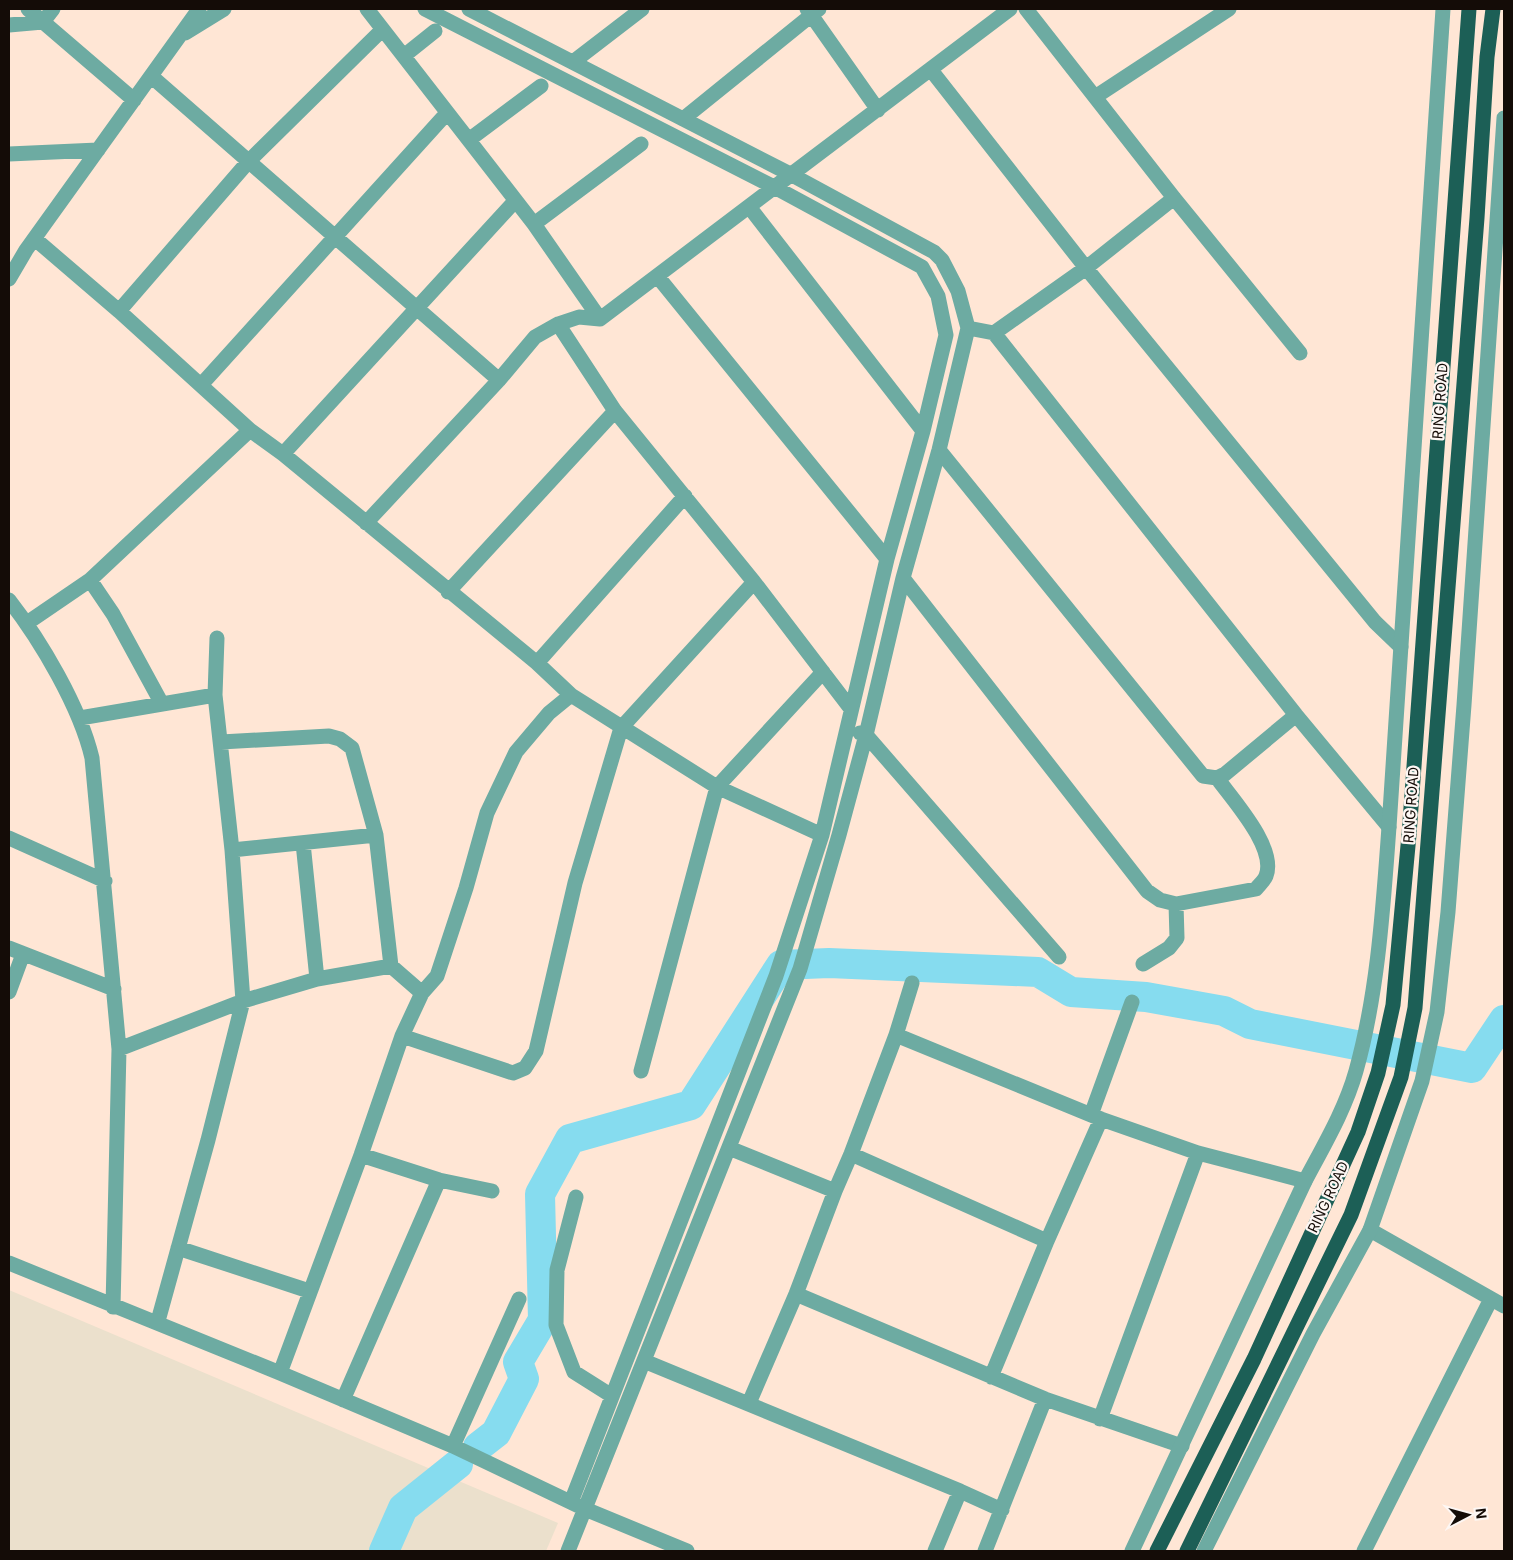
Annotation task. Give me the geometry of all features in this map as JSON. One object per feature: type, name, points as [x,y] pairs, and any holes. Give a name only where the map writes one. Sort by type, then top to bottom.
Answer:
[{"type":"highway","name":"RING ROAD","points":[[1157,1551],[1258,1350],[1358,1132],[1378,1073],[1393,1005],[1397,982],[1409,835],[1469,9]]},
{"type":"highway","name":"RING ROAD","points":[[1187,1551],[1351,1214],[1401,1077],[1415,1008],[1477,218],[1487,57],[1493,9]]},
{"type":"street","points":[[28,9],[134,100]]},
{"type":"street","points":[[9,25],[43,22],[53,9]]},
{"type":"street","points":[[9,279],[31,244],[199,9]]},
{"type":"street","points":[[180,36],[224,9]]},
{"type":"street","points":[[367,9],[382,30],[405,55],[447,113],[470,139],[534,224],[600,319]]},
{"type":"street","points":[[425,9],[776,188],[922,267],[938,296],[946,335],[923,431],[887,559],[822,835],[776,976],[571,1502]]},
{"type":"street","points":[[469,9],[792,175],[934,252],[942,260],[958,291],[968,328],[939,450],[903,578],[866,735],[800,969],[568,1551]]},
{"type":"street","points":[[573,62],[642,9]]},
{"type":"street","points":[[366,523],[499,380],[535,337],[558,324],[579,317],[600,319],[750,208],[1010,9]]},
{"type":"street","points":[[1026,9],[1174,198],[1300,353]]},
{"type":"street","points":[[1095,97],[1230,9]]},
{"type":"street","points":[[1132,1551],[1305,1181],[1336,1122],[1356,1072],[1371,1003],[1381,925],[1389,827],[1443,9]]},
{"type":"street","points":[[683,119],[812,11],[878,110]]},
{"type":"street","points":[[119,311],[248,162],[382,30]]},
{"type":"street","points":[[405,55],[435,31]]},
{"type":"street","points":[[931,70],[1086,268],[1374,622],[1401,647]]},
{"type":"street","points":[[151,76],[499,380]]},
{"type":"street","points":[[470,139],[542,86]]},
{"type":"street","points":[[201,386],[334,236],[447,113]]},
{"type":"street","points":[[1204,1551],[1313,1334],[1370,1230],[1422,1081],[1437,1012],[1447,922],[1464,705],[1504,118]]},
{"type":"street","points":[[534,224],[640,144]]},
{"type":"street","points":[[9,154],[98,150]]},
{"type":"street","points":[[994,333],[1086,268],[1174,198]]},
{"type":"street","points":[[283,454],[418,310],[516,201]]},
{"type":"street","points":[[750,208],[923,431]]},
{"type":"street","points":[[9,261],[31,244]]},
{"type":"street","points":[[31,244],[119,311],[250,430],[283,454],[448,592],[537,663],[571,694],[621,728],[717,787],[822,835]]},
{"type":"street","points":[[658,277],[887,559]]},
{"type":"street","points":[[558,324],[615,411],[754,582],[852,709]]},
{"type":"street","points":[[968,328],[994,333],[1296,715],[1389,827]]},
{"type":"street","points":[[448,592],[615,411]]},
{"type":"street","points":[[27,623],[90,580],[250,430]]},
{"type":"street","points":[[939,450],[1203,776],[1217,778],[1226,774],[1296,715]]},
{"type":"street","points":[[537,663],[685,496]]},
{"type":"street","points":[[903,578],[1147,891],[1160,900],[1176,904],[1256,889],[1266,876],[1267,859],[1263,844],[1217,778]]},
{"type":"street","points":[[90,580],[113,614],[162,704]]},
{"type":"street","points":[[402,1036],[513,1074],[525,1068],[536,1051],[575,884],[621,728],[754,582]]},
{"type":"street","points":[[9,600],[27,623],[80,718],[92,758],[120,1049],[113,1307]]},
{"type":"street","points":[[158,1322],[243,1001],[232,850],[215,695],[217,638]]},
{"type":"street","points":[[641,1071],[717,787],[823,672]]},
{"type":"street","points":[[280,1372],[361,1155],[402,1036],[422,993],[437,976],[466,888],[487,813],[516,752],[549,713],[571,694]]},
{"type":"street","points":[[80,718],[215,695]]},
{"type":"street","points":[[847,730],[866,735],[1059,957]]},
{"type":"street","points":[[221,742],[329,736],[340,739],[352,748],[376,835],[391,966],[422,993]]},
{"type":"street","points":[[232,850],[376,835]]},
{"type":"street","points":[[9,838],[105,881]]},
{"type":"street","points":[[303,843],[317,979]]},
{"type":"street","points":[[1143,964],[1168,948],[1177,938],[1176,904]]},
{"type":"street","points":[[9,992],[16,951],[114,989]]},
{"type":"street","points":[[120,1049],[243,1001],[317,979],[391,966]]},
{"type":"street","points":[[749,1403],[796,1294],[851,1154],[896,1035],[912,983]]},
{"type":"street","points":[[991,1376],[1096,1117],[1132,1002]]},
{"type":"street","points":[[896,1035],[1096,1117],[1198,1153],[1305,1181]]},
{"type":"street","points":[[729,1148],[835,1191]]},
{"type":"street","points":[[1100,1419],[1198,1153]]},
{"type":"street","points":[[851,1154],[1047,1241]]},
{"type":"street","points":[[361,1155],[439,1180],[492,1191]]},
{"type":"street","points":[[342,1400],[439,1180]]},
{"type":"street","points":[[576,1197],[557,1270],[556,1325],[574,1372],[612,1396]]},
{"type":"street","points":[[1364,1551],[1497,1303],[1370,1230]]},
{"type":"street","points":[[178,1248],[309,1291]]},
{"type":"street","points":[[9,1263],[113,1307],[158,1322],[280,1372],[453,1446],[585,1509],[687,1551]]},
{"type":"street","points":[[796,1294],[1045,1399],[1182,1446]]},
{"type":"street","points":[[453,1446],[519,1299]]},
{"type":"street","points":[[644,1361],[749,1403],[1002,1510]]},
{"type":"street","points":[[985,1551],[1045,1399]]},
{"type":"street","points":[[935,1551],[960,1491]]},
{"type":"shaded area","points":[[9,1290],[558,1523],[546,1551],[9,1551]]},
{"type":"waterway","points":[[478,1447],[496,1433],[524,1379],[518,1362],[543,1320],[540,1194],[570,1139],[691,1105],[781,965],[829,963],[1038,972],[1071,992],[1146,997],[1224,1011],[1250,1024],[1472,1068],[1504,1020]]},
{"type":"waterway","points":[[384,1551],[403,1508],[458,1464]]}]
